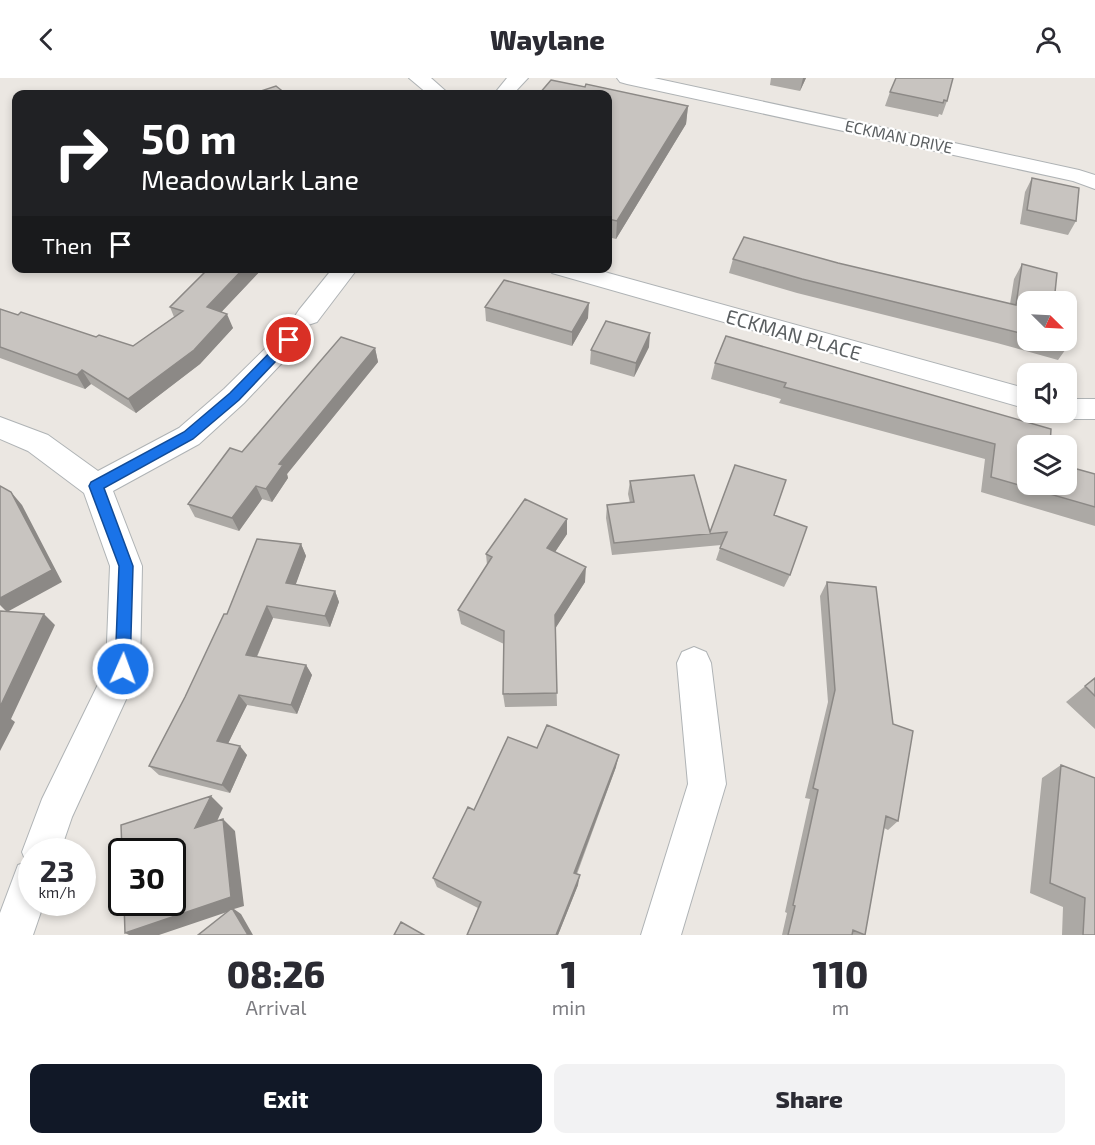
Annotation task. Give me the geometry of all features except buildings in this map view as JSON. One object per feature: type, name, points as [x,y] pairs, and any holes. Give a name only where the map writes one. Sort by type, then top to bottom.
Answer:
[{"type":"street","points":[[419,78],[432,90]]},
{"type":"street","points":[[507,90],[518,78]]},
{"type":"street","name":"ECKMAN DRIVE","points":[[627,78],[705,85],[1079,176],[1095,182]]},
{"type":"street","points":[[308,316],[342,273]]},
{"type":"street","name":"ECKMAN PLACE","points":[[578,273],[1017,396]]},
{"type":"street","points":[[96,486],[189,436],[234,396],[289,340]]},
{"type":"street","points":[[1077,409],[1095,409]]},
{"type":"street","points":[[0,428],[38,443],[96,486],[126,566],[123,669],[55,812],[46,838]]},
{"type":"street","points":[[662,935],[707,784],[694,663]]},
{"type":"street","points":[[9,934],[18,912]]},
{"type":"route","points":[[123,669],[126,566],[96,486],[189,436],[234,396],[289,340]]}]
